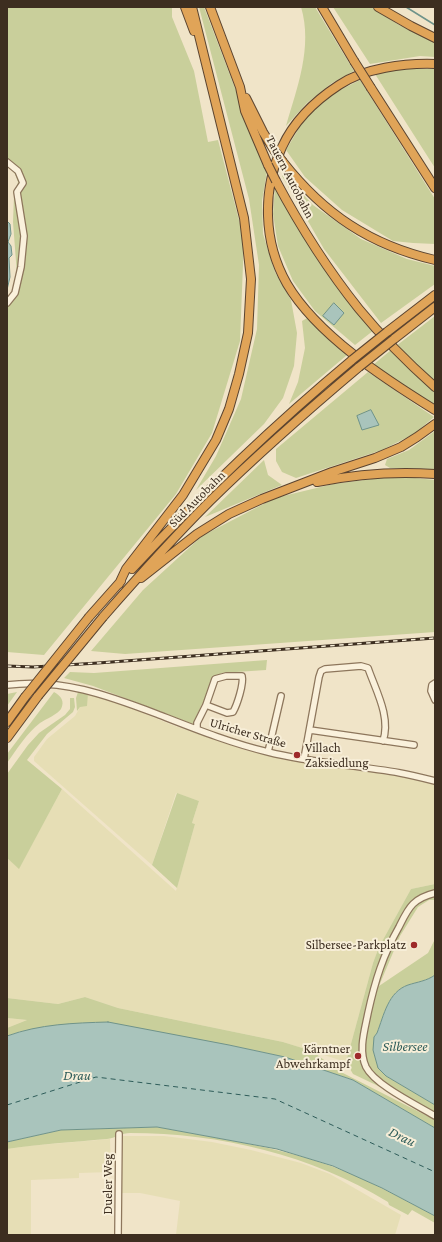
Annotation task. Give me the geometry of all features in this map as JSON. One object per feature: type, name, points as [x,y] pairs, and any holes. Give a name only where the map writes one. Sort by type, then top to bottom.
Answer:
[{"type":"highway","points":[[185,7],[205,68],[209,74]]},
{"type":"highway","points":[[119,584],[126,569],[183,495],[216,440],[229,409],[240,374],[248,333],[251,279],[244,218],[192,7]]},
{"type":"highway","name":"Tauern Autobahn","points":[[210,7],[240,87],[245,111],[268,165],[292,209],[333,275],[359,309],[386,335],[410,364],[435,387]]},
{"type":"highway","points":[[322,7],[354,61],[435,188]]},
{"type":"highway","points":[[378,7],[435,38]]},
{"type":"highway","points":[[435,64],[401,65],[375,70],[340,84],[316,103],[293,128],[282,147],[275,167],[267,210],[271,244],[278,264],[286,283],[309,314],[353,353],[381,374],[435,410]]},
{"type":"highway","points":[[240,87],[274,150],[295,178],[314,198],[352,226],[401,250],[435,260]]},
{"type":"highway","name":"Süd Autobahn","points":[[7,722],[25,697],[89,618],[205,492],[261,439],[352,360],[386,335],[435,295]]},
{"type":"highway","name":"Süd Autobahn","points":[[7,738],[38,696],[103,617],[210,501],[273,442],[359,367],[435,307]]},
{"type":"highway","points":[[131,585],[147,575],[197,534],[229,514],[262,499],[401,447],[433,426]]},
{"type":"highway","points":[[295,487],[334,479],[370,474],[409,472],[435,474]]},
{"type":"street","points":[[7,162],[18,171],[23,183],[17,192],[24,236],[21,266],[15,293],[7,303]]},
{"type":"street","points":[[304,760],[321,671],[325,669],[366,666],[384,713],[386,727],[383,741]]},
{"type":"street","name":"Ulricher Straße","points":[[197,729],[197,723],[206,705],[215,679],[218,677],[242,676],[243,680],[233,712],[227,713],[206,705]]},
{"type":"street","name":"Ulricher Straße","points":[[7,685],[34,683],[74,687],[118,700],[197,729],[268,752],[304,760],[399,773],[435,781]]},
{"type":"street","points":[[435,683],[432,685],[431,691],[435,700]]},
{"type":"street","points":[[268,752],[281,696]]},
{"type":"street","points":[[310,730],[414,745]]},
{"type":"street","points":[[435,893],[423,897],[413,905],[406,914],[388,946],[376,980],[364,1032],[363,1048],[363,1056],[366,1066],[372,1075],[394,1091],[435,1116]]},
{"type":"street","name":"Dueler Weg","points":[[118,1235],[119,1134]]},
{"type":"shaded area","points":[[88,693],[107,698],[172,725],[245,750],[294,761],[398,776],[435,784],[435,884],[411,889],[379,947],[373,963],[346,1062],[283,1042],[118,1008],[85,997],[58,1004],[7,998],[7,858],[19,868],[62,789],[176,891],[195,824],[192,823],[199,801],[176,793],[152,865],[34,761],[34,757],[47,739],[75,716]]},
{"type":"shaded area","points":[[7,1018],[27,1020],[7,1028]]},
{"type":"shaded area","points":[[121,1136],[164,1136],[212,1142],[301,1163],[330,1174],[401,1215],[395,1235],[176,1235],[180,1201],[140,1193],[121,1193]]},
{"type":"shaded area","points":[[110,1139],[111,1172],[79,1173],[79,1178],[31,1180],[31,1235],[7,1235],[7,1149]]},
{"type":"green space","points":[[7,7],[172,7],[172,17],[194,71],[208,142],[218,140],[244,239],[240,341],[212,433],[176,494],[44,655],[7,652],[7,300],[14,290],[17,275],[13,222],[14,196],[18,182],[15,174],[7,165]]},
{"type":"green space","points":[[199,7],[204,7],[267,172],[262,201],[263,234],[275,272],[291,300],[297,333],[294,366],[283,398],[264,424],[196,490],[216,456],[241,399],[257,329],[259,265],[249,199]]},
{"type":"green space","points":[[301,7],[315,7],[354,71],[332,83],[307,103],[286,126],[299,82],[304,52],[304,22]]},
{"type":"green space","points":[[333,7],[371,7],[399,25],[435,42],[435,57],[420,56],[370,64]]},
{"type":"green space","points":[[401,69],[435,69],[435,168],[375,74]]},
{"type":"green space","points":[[360,80],[435,199],[435,244],[393,241],[342,210],[305,177],[286,150],[305,118],[334,93]]},
{"type":"green space","points":[[283,173],[313,205],[361,239],[407,259],[435,266],[435,284],[381,323],[324,249],[282,176]]},
{"type":"green space","points":[[275,187],[319,262],[374,330],[355,345],[315,311],[293,281],[278,246],[273,214]]},
{"type":"green space","points":[[435,316],[435,383],[396,346]]},
{"type":"green space","points":[[309,317],[347,355],[289,404],[298,382],[305,348],[302,321]]},
{"type":"green space","points":[[391,350],[435,392],[435,406],[407,389],[373,365]]},
{"type":"green space","points":[[368,372],[434,417],[414,434],[382,450],[296,478],[282,472],[276,461],[276,449]]},
{"type":"green space","points":[[435,431],[435,469],[390,468],[385,465],[387,459],[409,450]]},
{"type":"green space","points":[[264,460],[268,475],[282,485],[205,517]]},
{"type":"green space","points":[[395,476],[435,480],[435,632],[125,654],[91,651],[143,590],[202,536],[275,498],[333,484]]},
{"type":"green space","points":[[267,660],[266,670],[221,673],[208,704],[202,704],[193,724],[93,686],[64,678],[70,672],[94,673]]},
{"type":"green space","points":[[82,691],[88,693],[87,706],[80,707],[77,711],[76,698],[78,692]]},
{"type":"green space","points":[[17,692],[7,706],[7,694]]},
{"type":"green space","points":[[54,692],[62,699],[63,704],[61,709],[55,715],[40,723],[31,732],[7,763],[7,754]]},
{"type":"green space","points":[[70,698],[74,698],[75,707],[73,712],[47,734],[27,760],[62,789],[19,869],[7,858],[7,774],[28,745],[39,733],[65,715],[70,709]]},
{"type":"green space","points":[[177,793],[199,801],[192,823],[195,824],[177,888],[152,865]]},
{"type":"green space","points":[[435,884],[435,900],[429,900],[418,907],[400,936],[379,986],[428,953],[435,939],[435,975],[401,988],[391,999],[374,1037],[374,1055],[386,1076],[435,1105],[435,1113],[353,1074],[346,1062],[373,963],[379,947],[411,889]]},
{"type":"green space","points":[[85,997],[118,1008],[283,1042],[312,1051],[339,1071],[435,1120],[435,1128],[353,1080],[285,1057],[229,1045],[22,1031],[7,1036],[7,1028],[27,1020],[7,1018],[7,998],[58,1004]]},
{"type":"green space","points":[[157,1127],[267,1148],[331,1166],[371,1183],[435,1216],[435,1223],[412,1210],[408,1215],[359,1186],[328,1171],[264,1150],[231,1142],[198,1137],[130,1133],[107,1139],[44,1144],[7,1149],[7,1142],[61,1130]]},
{"type":"water","points":[[7,221],[10,224],[11,234],[8,242],[11,246],[12,255],[9,258],[10,277],[7,290]]},
{"type":"water","points":[[334,303],[344,313],[334,325],[323,316]]},
{"type":"water","points":[[371,410],[379,425],[362,430],[357,416]]},
{"type":"water","name":"Silbersee","points":[[435,975],[435,1105],[386,1076],[378,1068],[373,1050],[374,1037],[391,999],[401,988]]},
{"type":"water","name":"Drau","points":[[108,1022],[285,1057],[353,1080],[435,1128],[435,1216],[382,1188],[333,1166],[277,1149],[157,1127],[61,1130],[7,1142],[7,1036],[44,1027]]},
{"type":"waterway","points":[[406,7],[435,25]]},
{"type":"ferry route","points":[[7,1105],[96,1077],[275,1099],[435,1172]]},
{"type":"railway","points":[[7,666],[33,667],[98,663],[435,638]]},
{"type":"place","name":"Villach Zaksiedlung","points":[[297,755]]},
{"type":"place","name":"Silbersee-Parkplatz","points":[[414,945]]},
{"type":"place","name":"Kärntner Abwehrkampf","points":[[358,1056]]}]
